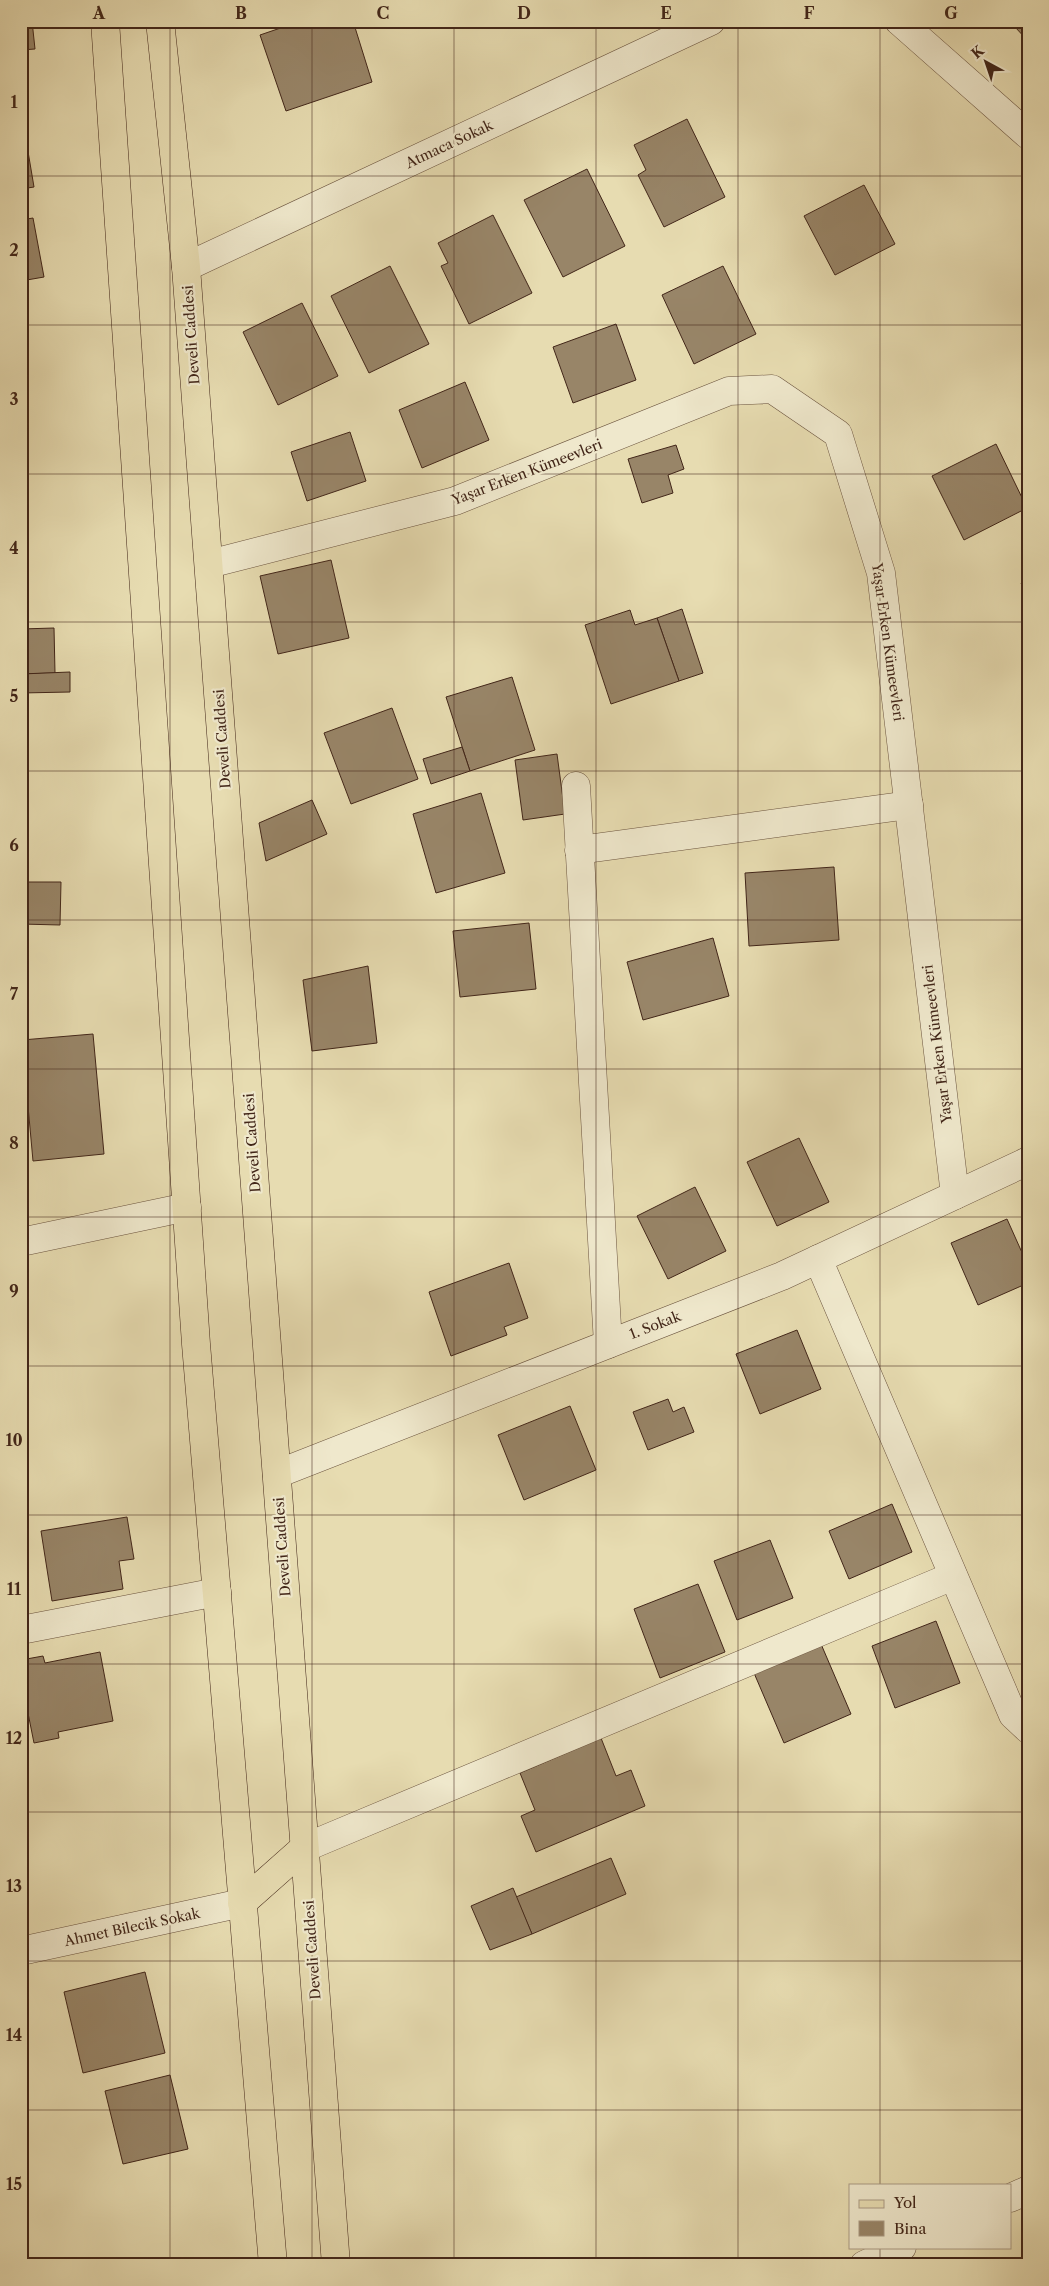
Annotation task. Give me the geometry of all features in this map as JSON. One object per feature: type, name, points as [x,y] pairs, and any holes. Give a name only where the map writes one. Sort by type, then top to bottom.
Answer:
[{"type":"main road","points":[[105,21],[187,1207],[242,1904],[273,2265]]},
{"type":"main road","name":"Develi Caddesi","points":[[160,21],[186,267],[336,2265]]},
{"type":"main road","points":[[242,1904],[304,1848]]},
{"type":"street","name":"Atmaca Sokak","points":[[186,267],[711,21]]},
{"type":"street","points":[[899,21],[1028,134]]},
{"type":"street","name":"Yaşar Erken Kümeevleri","points":[[209,564],[455,501],[729,391],[772,389],[838,434],[881,573],[955,1195]]},
{"type":"street","points":[[576,786],[608,1344]]},
{"type":"street","points":[[579,850],[909,805]]},
{"type":"street","name":"1. Sokak","points":[[277,1474],[782,1276],[1028,1161]]},
{"type":"street","points":[[21,1242],[187,1207]]},
{"type":"street","points":[[818,1259],[1013,1715],[1028,1729]]},
{"type":"street","points":[[304,1848],[953,1576]]},
{"type":"street","points":[[21,1630],[217,1592]]},
{"type":"street","name":"Ahmet Bilecik Sokak","points":[[21,1951],[242,1904]]},
{"type":"street","points":[[1012,2197],[1028,2190]]},
{"type":"street","points":[[864,2265],[900,2248]]},
{"type":"building","points":[[21,21],[32,21],[35,49],[21,50]]},
{"type":"building","points":[[301,21],[353,21],[372,82],[286,111],[260,35]]},
{"type":"building","points":[[1022,21],[1028,21],[1028,41],[1015,27]]},
{"type":"building","points":[[21,110],[34,187],[21,189]]},
{"type":"building","points":[[687,119],[725,197],[664,227],[638,175],[646,170],[634,145]]},
{"type":"building","points":[[587,169],[625,246],[563,277],[524,200]]},
{"type":"building","points":[[864,185],[895,244],[835,275],[804,216]]},
{"type":"building","points":[[493,215],[532,293],[469,324],[441,266],[448,263],[438,243]]},
{"type":"building","points":[[33,218],[44,277],[21,281],[21,220]]},
{"type":"building","points":[[390,266],[429,344],[369,373],[331,296]]},
{"type":"building","points":[[723,266],[756,334],[694,364],[662,295]]},
{"type":"building","points":[[302,303],[338,376],[278,405],[243,332]]},
{"type":"building","points":[[616,324],[636,380],[573,403],[553,347]]},
{"type":"building","points":[[465,382],[489,440],[422,468],[399,410]]},
{"type":"building","points":[[350,432],[366,481],[307,501],[291,452]]},
{"type":"building","points":[[996,444],[1027,508],[964,540],[932,476]]},
{"type":"building","points":[[676,445],[684,469],[668,475],[673,493],[642,503],[628,459]]},
{"type":"building","points":[[331,560],[349,638],[278,654],[260,576]]},
{"type":"building","points":[[1028,580],[1028,596],[1021,583]]},
{"type":"building","points":[[682,609],[703,673],[679,681],[657,618]]},
{"type":"building","points":[[630,610],[635,625],[657,618],[679,681],[611,704],[585,625]]},
{"type":"building","points":[[54,628],[55,673],[21,674],[21,629]]},
{"type":"building","points":[[70,672],[70,692],[21,693],[21,674]]},
{"type":"building","points":[[512,677],[535,750],[470,771],[446,697]]},
{"type":"building","points":[[392,708],[418,779],[351,804],[324,733]]},
{"type":"building","points":[[462,747],[470,771],[431,784],[423,759]]},
{"type":"building","points":[[557,754],[565,814],[523,820],[515,760]]},
{"type":"building","points":[[481,793],[505,873],[436,893],[413,814]]},
{"type":"building","points":[[312,800],[327,834],[266,861],[259,823]]},
{"type":"building","points":[[834,867],[839,940],[749,946],[745,873]]},
{"type":"building","points":[[21,882],[61,882],[60,925],[21,924]]},
{"type":"building","points":[[529,923],[536,989],[460,997],[453,931]]},
{"type":"building","points":[[713,938],[729,996],[643,1020],[627,962]]},
{"type":"building","points":[[368,966],[377,1043],[312,1051],[303,980]]},
{"type":"building","points":[[93,1034],[104,1154],[33,1161],[22,1040]]},
{"type":"building","points":[[799,1138],[829,1202],[777,1226],[747,1162]]},
{"type":"building","points":[[695,1187],[726,1251],[668,1279],[637,1216]]},
{"type":"building","points":[[1007,1219],[1028,1266],[1028,1283],[978,1305],[951,1243]]},
{"type":"building","points":[[509,1263],[528,1318],[504,1327],[507,1335],[451,1356],[429,1292]]},
{"type":"building","points":[[797,1330],[821,1389],[760,1414],[736,1354]]},
{"type":"building","points":[[668,1399],[673,1412],[684,1407],[694,1432],[648,1450],[633,1412]]},
{"type":"building","points":[[570,1406],[596,1470],[524,1500],[498,1435]]},
{"type":"building","points":[[892,1504],[912,1552],[849,1579],[829,1531]]},
{"type":"building","points":[[127,1517],[134,1559],[119,1561],[123,1589],[52,1601],[41,1531]]},
{"type":"building","points":[[770,1540],[793,1598],[737,1620],[714,1561]]},
{"type":"building","points":[[698,1584],[725,1652],[660,1678],[634,1609]]},
{"type":"building","points":[[936,1621],[960,1683],[895,1708],[872,1646]]},
{"type":"building","points":[[821,1644],[851,1714],[784,1743],[754,1673]]},
{"type":"building","points":[[100,1652],[113,1721],[58,1732],[59,1738],[34,1743],[21,1678],[21,1660],[43,1656],[45,1663]]},
{"type":"building","points":[[601,1738],[616,1776],[631,1770],[645,1806],[536,1852],[521,1816],[535,1810],[520,1773]]},
{"type":"building","points":[[611,1858],[626,1894],[532,1934],[516,1897]]},
{"type":"building","points":[[513,1888],[532,1934],[490,1950],[471,1906]]},
{"type":"building","points":[[145,1972],[165,2053],[83,2073],[64,1992]]},
{"type":"building","points":[[170,2075],[188,2149],[123,2164],[105,2091]]}]
